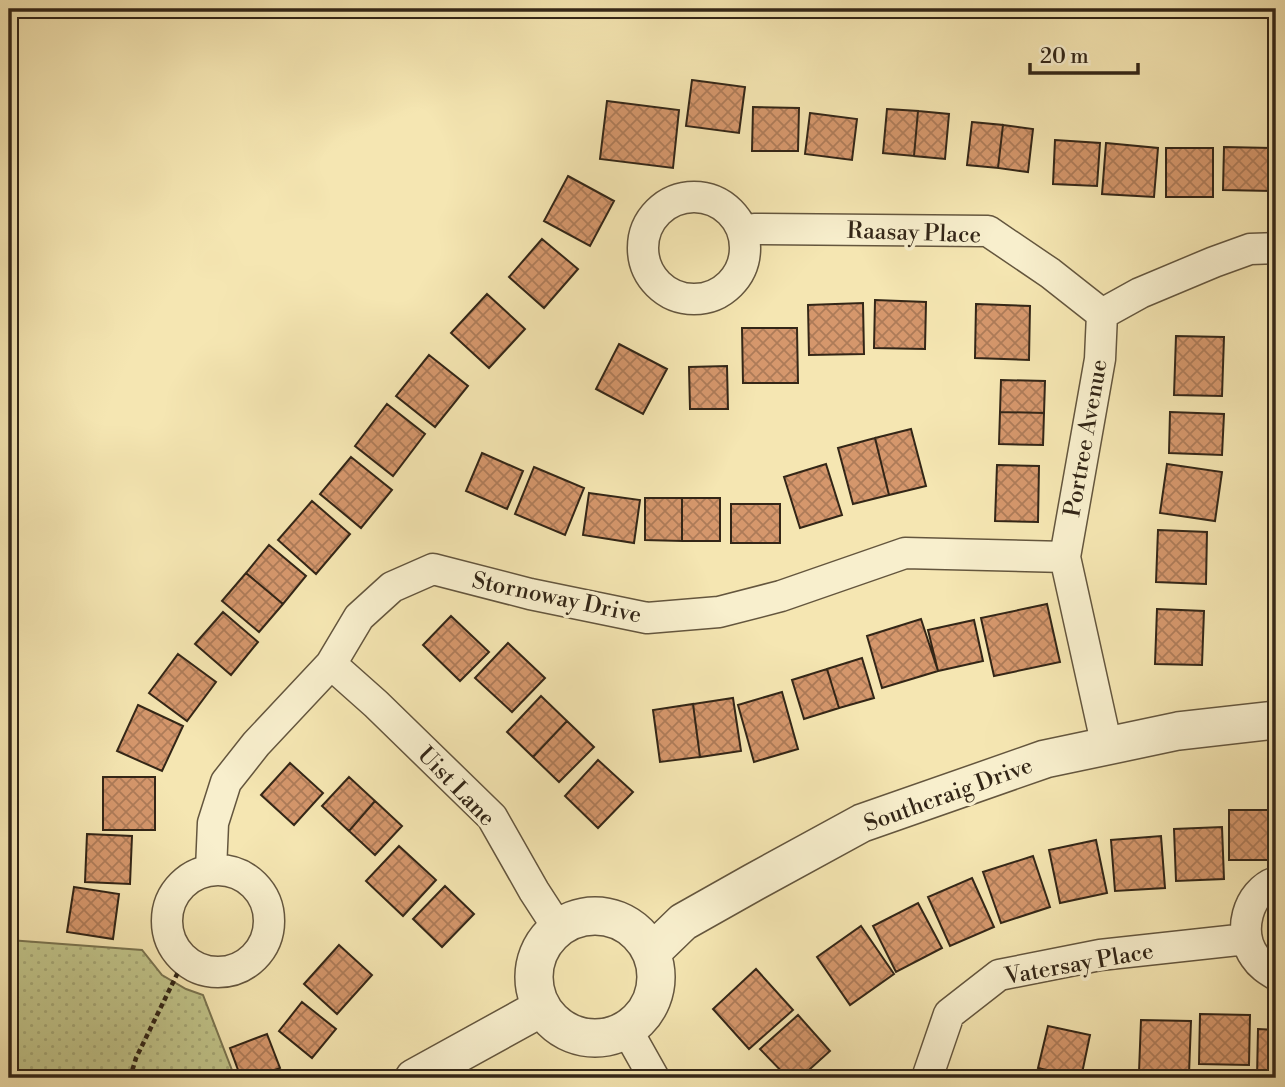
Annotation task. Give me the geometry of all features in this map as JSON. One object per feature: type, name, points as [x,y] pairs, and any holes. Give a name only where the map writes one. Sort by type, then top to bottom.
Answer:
[{"type":"street","name":"Raasay Place","points":[[743,232],[754,229],[988,231],[1050,273],[1102,314]]},
{"type":"street","points":[[1102,314],[1140,293],[1214,262],[1250,249],[1276,248]]},
{"type":"street","name":"Portree Avenue","points":[[1102,314],[1100,359],[1065,557],[1107,747]]},
{"type":"street","name":"Stornoway Drive","points":[[211,870],[214,824],[226,782],[256,744],[331,664],[359,617],[392,587],[433,569],[530,594],[647,618],[719,612],[781,596],[905,553],[1065,557]]},
{"type":"street","name":"Uist Lane","points":[[331,664],[492,817],[558,928]]},
{"type":"street","name":"Southcraig Drive","points":[[652,952],[683,922],[862,824],[1045,759],[1178,732],[1276,720]]},
{"type":"street","points":[[211,870],[229,871],[248,878],[261,891],[268,906],[270,924],[267,942],[255,958],[240,969],[218,974],[202,971],[184,960],[174,948],[167,932],[166,921],[176,891],[191,877],[211,870]]},
{"type":"street","points":[[1276,882],[1255,898],[1249,909],[1245,928],[1253,956],[1263,968],[1276,975]]},
{"type":"street","points":[[608,917],[629,925],[652,952],[657,975],[655,993],[644,1015],[627,1030],[594,1039],[582,1038],[558,1026],[541,1008],[533,981],[535,961],[542,946],[558,928],[575,919],[608,917]]},
{"type":"street","name":"Vatersay Place","points":[[926,1078],[949,1014],[999,975],[1100,955],[1247,939]]},
{"type":"street","points":[[414,1078],[541,1008]]},
{"type":"street","points":[[627,1030],[654,1078]]},
{"type":"path","points":[[130,1078],[136,1058],[184,960]]},
{"type":"green space","points":[[9,940],[142,950],[162,975],[203,995],[235,1078],[9,1078]]},
{"type":"building","points":[[692,80],[745,87],[739,133],[686,126]]},
{"type":"building","points":[[607,101],[679,110],[673,168],[600,159]]},
{"type":"building","points":[[753,107],[799,108],[798,151],[752,151]]},
{"type":"building","points":[[887,109],[918,111],[914,156],[883,153]]},
{"type":"building","points":[[918,111],[949,114],[945,159],[914,156]]},
{"type":"building","points":[[810,113],[857,119],[852,160],[805,154]]},
{"type":"building","points":[[972,122],[1003,125],[998,168],[967,165]]},
{"type":"building","points":[[1003,125],[1033,129],[1028,172],[998,168]]},
{"type":"building","points":[[1055,140],[1100,143],[1097,186],[1053,184]]},
{"type":"building","points":[[1106,143],[1158,148],[1154,197],[1102,194]]},
{"type":"building","points":[[1224,147],[1272,148],[1272,191],[1223,190]]},
{"type":"building","points":[[1166,148],[1213,148],[1213,197],[1166,197]]},
{"type":"building","points":[[568,176],[614,201],[590,246],[544,221]]},
{"type":"building","points":[[542,239],[578,269],[544,308],[509,277]]},
{"type":"building","points":[[487,294],[525,329],[489,368],[451,333]]},
{"type":"building","points":[[875,300],[926,302],[925,349],[874,348]]},
{"type":"building","points":[[863,303],[864,354],[809,355],[808,305]]},
{"type":"building","points":[[976,304],[1030,306],[1029,360],[975,358]]},
{"type":"building","points":[[1275,318],[1276,367],[1273,367]]},
{"type":"building","points":[[742,328],[797,328],[798,383],[743,383]]},
{"type":"building","points":[[1176,336],[1224,337],[1222,396],[1174,395]]},
{"type":"building","points":[[619,344],[667,369],[643,414],[596,389]]},
{"type":"building","points":[[429,355],[468,386],[435,427],[396,396]]},
{"type":"building","points":[[727,366],[728,409],[690,409],[689,367]]},
{"type":"building","points":[[1001,380],[1045,381],[1044,413],[1000,412]]},
{"type":"building","points":[[387,404],[425,434],[393,476],[355,446]]},
{"type":"building","points":[[1000,412],[1044,413],[1043,445],[999,444]]},
{"type":"building","points":[[1170,412],[1224,414],[1222,455],[1169,453]]},
{"type":"building","points":[[911,429],[926,486],[889,495],[875,438]]},
{"type":"building","points":[[875,438],[889,495],[853,504],[838,448]]},
{"type":"building","points":[[482,453],[523,471],[507,509],[466,491]]},
{"type":"building","points":[[351,457],[392,490],[361,528],[320,494]]},
{"type":"building","points":[[826,464],[842,515],[800,528],[784,477]]},
{"type":"building","points":[[1167,464],[1222,472],[1215,521],[1160,513]]},
{"type":"building","points":[[997,465],[1039,466],[1038,522],[995,521]]},
{"type":"building","points":[[534,467],[584,488],[565,535],[515,514]]},
{"type":"building","points":[[589,493],[640,500],[634,543],[583,535]]},
{"type":"building","points":[[645,498],[682,498],[682,541],[645,540]]},
{"type":"building","points":[[682,498],[720,498],[720,541],[682,541]]},
{"type":"building","points":[[312,501],[350,534],[316,574],[278,540]]},
{"type":"building","points":[[731,504],[780,504],[780,543],[731,543]]},
{"type":"building","points":[[1158,530],[1207,532],[1206,584],[1156,582]]},
{"type":"building","points":[[269,545],[306,576],[283,604],[246,573]]},
{"type":"building","points":[[246,573],[283,604],[259,632],[222,601]]},
{"type":"building","points":[[1047,604],[1060,662],[994,676],[981,618]]},
{"type":"building","points":[[1157,609],[1204,611],[1202,665],[1155,664]]},
{"type":"building","points":[[223,612],[258,642],[231,675],[195,644]]},
{"type":"building","points":[[451,616],[489,652],[460,681],[423,645]]},
{"type":"building","points":[[921,619],[938,671],[882,688],[867,636]]},
{"type":"building","points":[[974,620],[983,661],[938,671],[928,630]]},
{"type":"building","points":[[508,643],[545,678],[512,712],[475,678]]},
{"type":"building","points":[[178,654],[216,682],[187,721],[149,693]]},
{"type":"building","points":[[862,658],[874,698],[839,708],[827,669]]},
{"type":"building","points":[[827,669],[839,708],[804,719],[792,680]]},
{"type":"building","points":[[782,692],[798,749],[754,762],[738,705]]},
{"type":"building","points":[[541,696],[567,721],[533,757],[507,732]]},
{"type":"building","points":[[733,698],[741,751],[700,757],[693,704]]},
{"type":"building","points":[[693,704],[700,757],[660,762],[653,710]]},
{"type":"building","points":[[138,705],[183,726],[162,771],[117,751]]},
{"type":"building","points":[[567,721],[594,747],[559,782],[533,757]]},
{"type":"building","points":[[598,760],[633,792],[598,828],[565,796]]},
{"type":"building","points":[[290,763],[323,793],[294,825],[261,795]]},
{"type":"building","points":[[103,777],[155,777],[155,830],[103,830]]},
{"type":"building","points":[[349,777],[375,801],[349,831],[322,806]]},
{"type":"building","points":[[375,801],[402,826],[375,855],[349,831]]},
{"type":"building","points":[[1229,810],[1275,810],[1276,860],[1229,860]]},
{"type":"building","points":[[1222,827],[1224,879],[1176,881],[1174,829]]},
{"type":"building","points":[[87,834],[132,836],[130,884],[85,882]]},
{"type":"building","points":[[1161,836],[1165,888],[1115,891],[1111,840]]},
{"type":"building","points":[[1096,840],[1107,893],[1060,903],[1049,850]]},
{"type":"building","points":[[399,846],[436,880],[403,916],[366,881]]},
{"type":"building","points":[[1033,856],[1050,907],[1001,923],[983,872]]},
{"type":"building","points":[[972,878],[994,927],[950,946],[928,897]]},
{"type":"building","points":[[445,886],[474,914],[442,947],[413,919]]},
{"type":"building","points":[[74,887],[119,894],[113,939],[67,932]]},
{"type":"building","points":[[918,903],[942,948],[896,972],[873,926]]},
{"type":"building","points":[[861,926],[894,974],[850,1005],[817,957]]},
{"type":"building","points":[[339,945],[372,975],[337,1014],[304,984]]},
{"type":"building","points":[[756,969],[793,1010],[749,1049],[713,1009]]},
{"type":"building","points":[[302,1002],[336,1029],[312,1058],[279,1031]]},
{"type":"building","points":[[1200,1014],[1250,1015],[1249,1065],[1199,1064]]},
{"type":"building","points":[[798,1015],[830,1051],[800,1078],[788,1078],[760,1049]]},
{"type":"building","points":[[1141,1020],[1191,1021],[1189,1074],[1139,1072]]},
{"type":"building","points":[[1048,1026],[1090,1035],[1081,1078],[1038,1068]]},
{"type":"building","points":[[1258,1029],[1276,1030],[1276,1078],[1257,1078]]},
{"type":"building","points":[[267,1034],[280,1068],[254,1078],[241,1078],[230,1048]]}]
